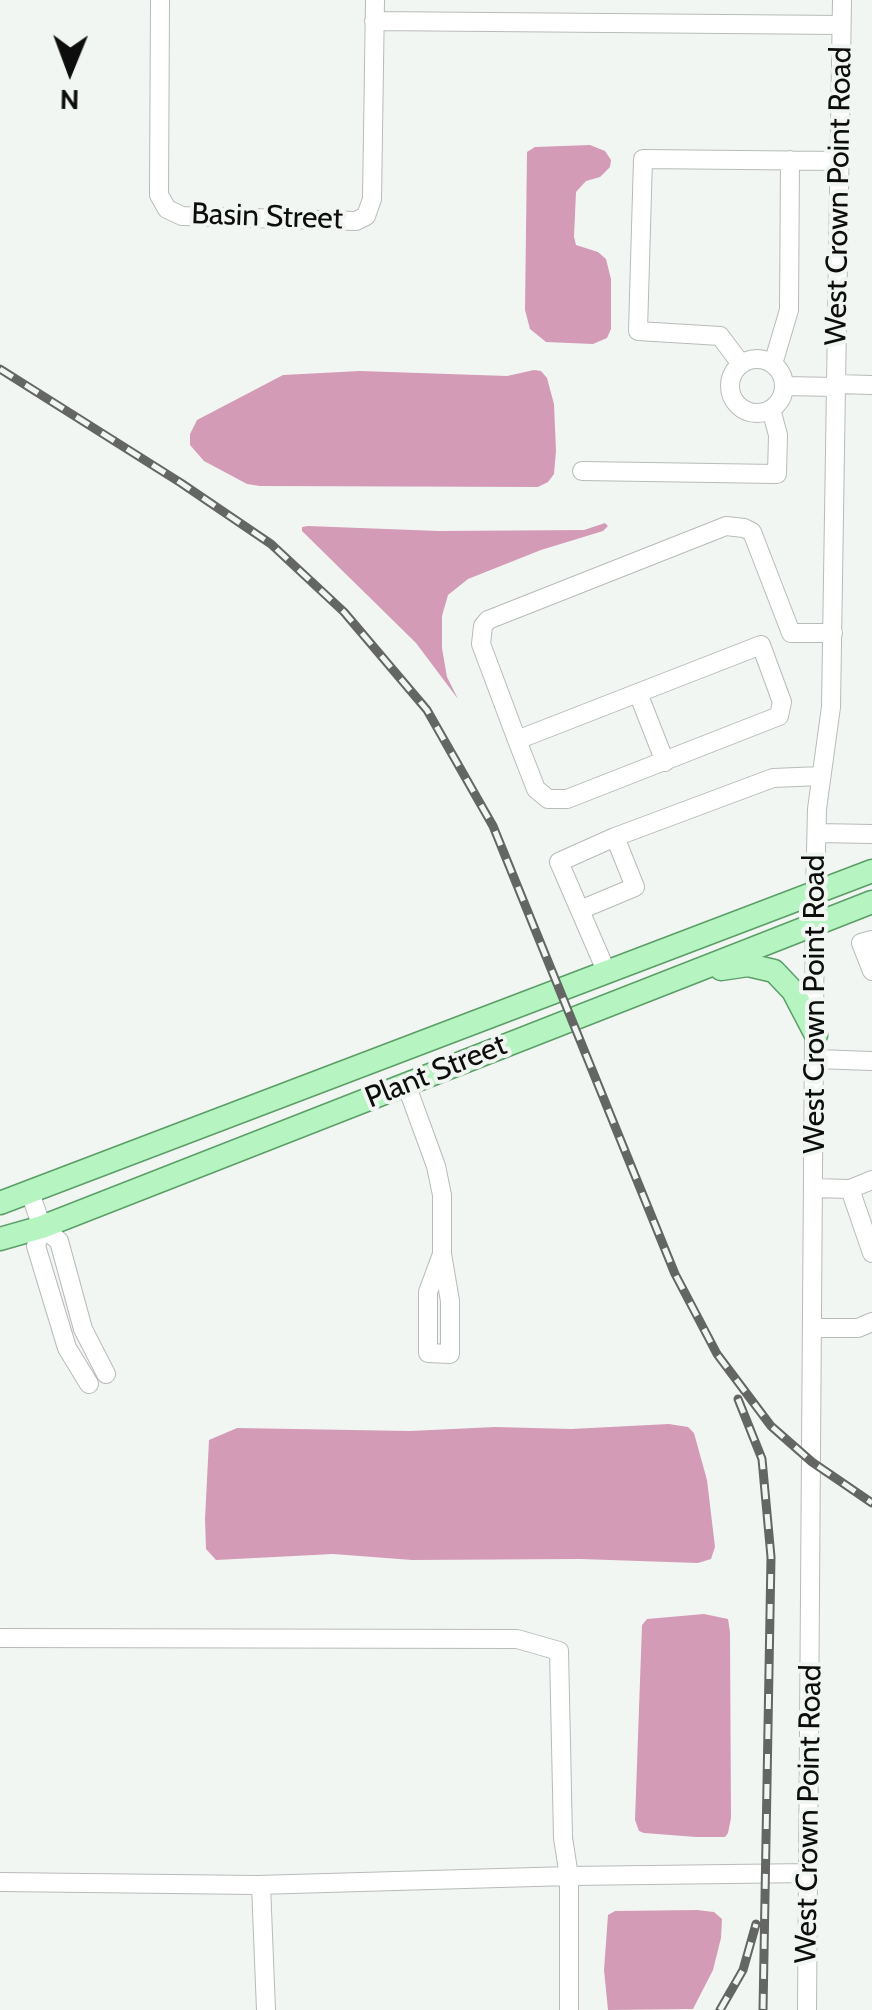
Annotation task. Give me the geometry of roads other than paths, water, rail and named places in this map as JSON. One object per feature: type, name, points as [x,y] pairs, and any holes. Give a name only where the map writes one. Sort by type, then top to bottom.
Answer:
[{"type":"main road","name":"Plant Street","points":[[0,1203],[872,871]]},
{"type":"main road","name":"Plant Street","points":[[0,1239],[42,1227],[872,902]]},
{"type":"main road","points":[[683,974],[748,965],[774,971],[793,990],[816,1047]]},
{"type":"main road","points":[[406,1084],[407,1062],[430,1041]]},
{"type":"main road","points":[[339,1111],[356,1096],[368,1065]]},
{"type":"street","name":"Basin Street","points":[[160,0],[159,195],[167,209],[182,216],[356,221],[366,216],[372,199],[374,21]]},
{"type":"street","points":[[375,0],[374,21],[538,13],[842,25]]},
{"type":"street","name":"West Crown Point Road","points":[[808,2010],[816,833],[831,707],[842,0]]},
{"type":"street","points":[[741,364],[720,336],[638,331],[643,160],[840,160]]},
{"type":"street","points":[[773,364],[789,310],[790,160]]},
{"type":"street","points":[[761,359],[773,364],[782,374],[780,400],[771,408],[748,412],[734,401],[732,375],[741,364],[761,359]]},
{"type":"street","points":[[784,386],[872,385]]},
{"type":"street","points":[[582,471],[777,474],[778,435],[771,408]]},
{"type":"street","points":[[761,644],[782,702],[779,716],[558,800],[536,789],[481,644],[483,626],[498,615],[735,526],[752,532],[791,632]]},
{"type":"street","points":[[517,740],[791,632],[832,632]]},
{"type":"street","points":[[638,693],[665,762]]},
{"type":"street","points":[[607,973],[559,862],[773,778],[821,776]]},
{"type":"street","points":[[816,833],[872,834]]},
{"type":"street","points":[[580,910],[635,887],[616,837]]},
{"type":"street","points":[[872,940],[862,944],[872,971]]},
{"type":"street","points":[[816,1047],[872,1061]]},
{"type":"street","points":[[406,1084],[436,1166],[442,1196],[450,1354],[428,1354],[428,1292],[442,1254]]},
{"type":"street","points":[[814,1188],[850,1189],[872,1180]]},
{"type":"street","points":[[850,1189],[872,1253]]},
{"type":"street","points":[[30,1194],[42,1227],[59,1240],[79,1316],[106,1374]]},
{"type":"street","points":[[42,1227],[36,1246],[67,1348],[89,1384]]},
{"type":"street","points":[[47,1282],[68,1275]]},
{"type":"street","points":[[60,1321],[79,1316]]},
{"type":"street","points":[[429,1321],[449,1318]]},
{"type":"street","points":[[813,1328],[858,1328],[872,1322]]},
{"type":"street","points":[[0,1638],[517,1639],[559,1652],[563,1838],[569,1876],[568,2010]]},
{"type":"street","points":[[0,1882],[261,1885],[809,1873]]},
{"type":"street","points":[[261,1885],[266,2010]]},
{"type":"railway","points":[[0,369],[271,544],[344,612],[427,710],[493,826],[675,1274],[717,1354],[771,1426],[812,1462],[872,1503]]},
{"type":"railway","points":[[738,1399],[762,1459],[771,1557],[763,2010]]},
{"type":"railway","points":[[720,2010],[743,1970],[756,1924]]}]
